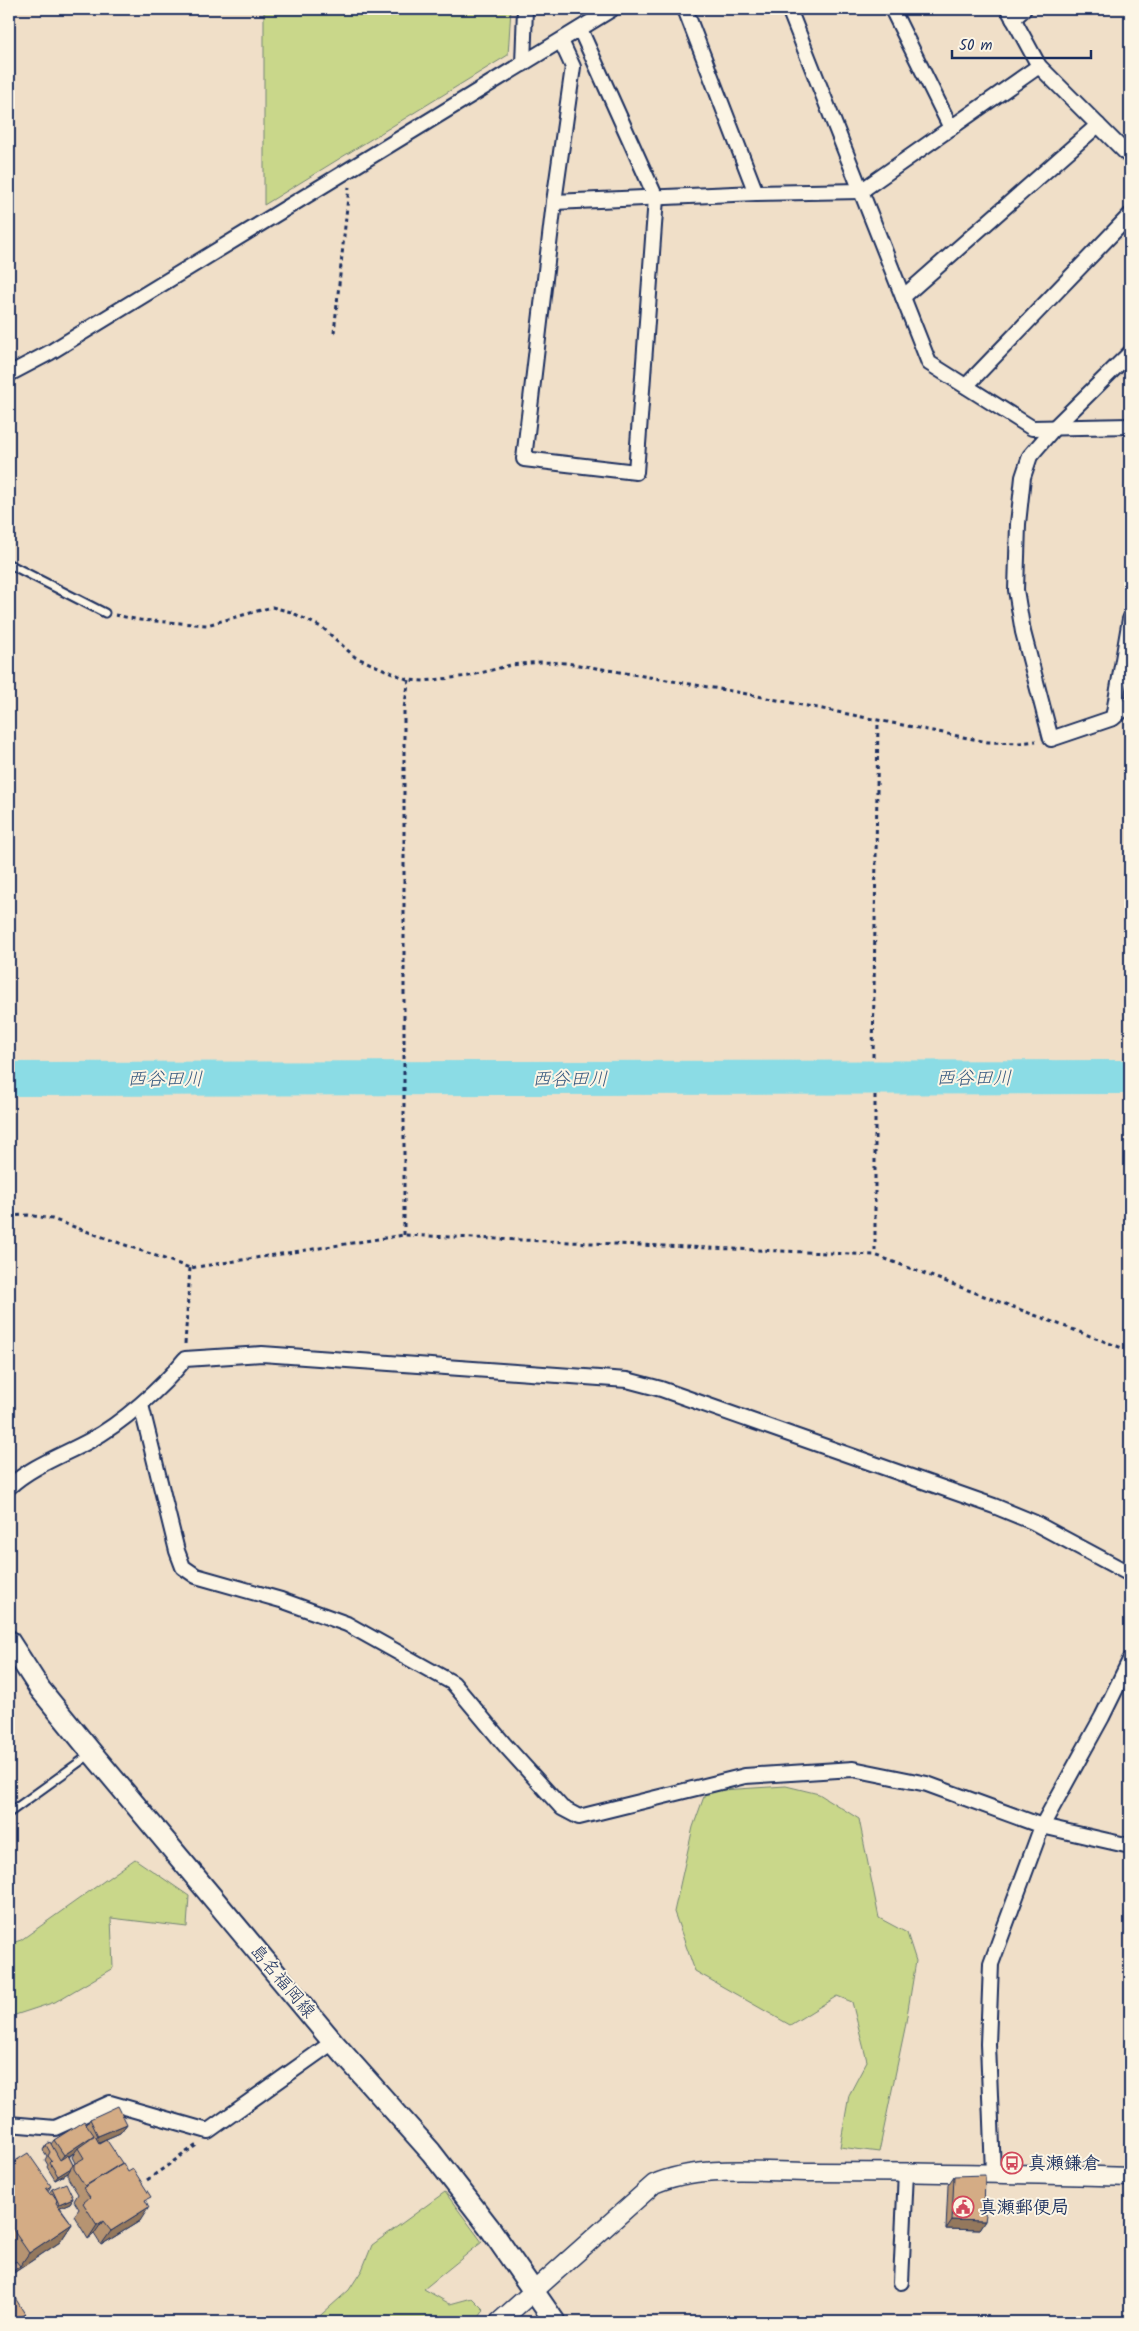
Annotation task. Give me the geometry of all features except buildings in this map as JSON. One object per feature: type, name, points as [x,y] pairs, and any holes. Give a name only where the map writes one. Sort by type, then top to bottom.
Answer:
[{"type":"main road","name":"島名福岡線","points":[[9,1641],[40,1689],[92,1753],[333,2042],[431,2152],[489,2227],[555,2322]]},
{"type":"street","points":[[524,9],[524,64]]},
{"type":"street","points":[[9,374],[49,353],[612,9]]},
{"type":"street","points":[[685,9],[756,193]]},
{"type":"street","points":[[789,9],[929,363],[1032,428],[1130,426]]},
{"type":"street","points":[[892,9],[950,128]]},
{"type":"street","points":[[1024,9],[1010,14],[1039,66],[1130,157]]},
{"type":"street","points":[[561,41],[573,67],[554,202],[524,459],[636,472],[656,198],[580,29]]},
{"type":"street","points":[[554,202],[756,193],[861,191],[1039,66]]},
{"type":"street","points":[[903,297],[1098,124]]},
{"type":"street","points":[[966,386],[1130,216]]},
{"type":"street","points":[[1130,353],[1054,428],[1030,456],[1023,477],[1018,524],[1016,590],[1023,632],[1051,739],[1113,718],[1130,704]]},
{"type":"street","points":[[1113,718],[1130,619]]},
{"type":"street","points":[[9,1487],[50,1459],[90,1441],[141,1405],[184,1359],[262,1354],[628,1380],[661,1389],[994,1506],[1033,1522],[1130,1574]]},
{"type":"street","points":[[141,1405],[177,1551],[183,1567],[196,1576],[281,1600],[346,1624],[453,1683],[504,1744],[562,1808],[579,1817],[745,1776],[853,1769],[927,1784],[1042,1826],[1130,1846]]},
{"type":"street","points":[[993,2173],[988,2044],[991,1964],[1042,1826],[1102,1717],[1130,1660]]},
{"type":"street","points":[[9,2124],[55,2128],[110,2103],[208,2131],[333,2042]]},
{"type":"street","points":[[499,2322],[654,2184],[669,2177],[700,2173],[746,2172],[906,2172],[1130,2177]]},
{"type":"street","points":[[901,2282],[906,2172]]},
{"type":"lane","points":[[9,564],[105,613]]},
{"type":"lane","points":[[9,1813],[92,1753]]},
{"type":"path","points":[[334,333],[351,169]]},
{"type":"path","points":[[105,613],[140,620],[207,626],[272,608],[291,612],[323,628],[355,657],[409,680],[424,681],[469,676],[511,665],[540,662],[567,663],[737,692],[878,722],[988,742],[1020,743],[1051,739]]},
{"type":"path","points":[[404,1235],[404,708],[409,680]]},
{"type":"path","points":[[873,1057],[878,722]]},
{"type":"path","points":[[875,1095],[875,1255]]},
{"type":"path","points":[[9,1216],[28,1214],[52,1219],[190,1268],[404,1235],[875,1255],[1130,1351]]},
{"type":"path","points":[[184,1359],[190,1268]]},
{"type":"path","points":[[147,2180],[198,2144],[208,2131]]},
{"type":"green space","points":[[264,9],[511,9],[508,55],[264,205]]},
{"type":"green space","points":[[786,1786],[819,1794],[859,1819],[879,1918],[907,1933],[916,1961],[905,2028],[879,2152],[840,2147],[849,2095],[867,2061],[852,2002],[837,1996],[790,2025],[695,1971],[674,1912],[693,1827],[706,1791]]},
{"type":"green space","points":[[135,1859],[189,1896],[187,1927],[111,1918],[113,1968],[55,2002],[9,2017],[9,1944],[21,1940]]},
{"type":"green space","points":[[445,2192],[482,2242],[424,2289],[450,2304],[472,2298],[484,2310],[476,2322],[313,2322],[349,2290],[362,2270],[372,2245]]},
{"type":"waterway","name":"西谷田川","points":[[9,1079],[1130,1077]]},
{"type":"place","name":"真瀬鎌倉","points":[[1012,2163]]},
{"type":"place","name":"真瀬郵便局","points":[[963,2207]]}]
